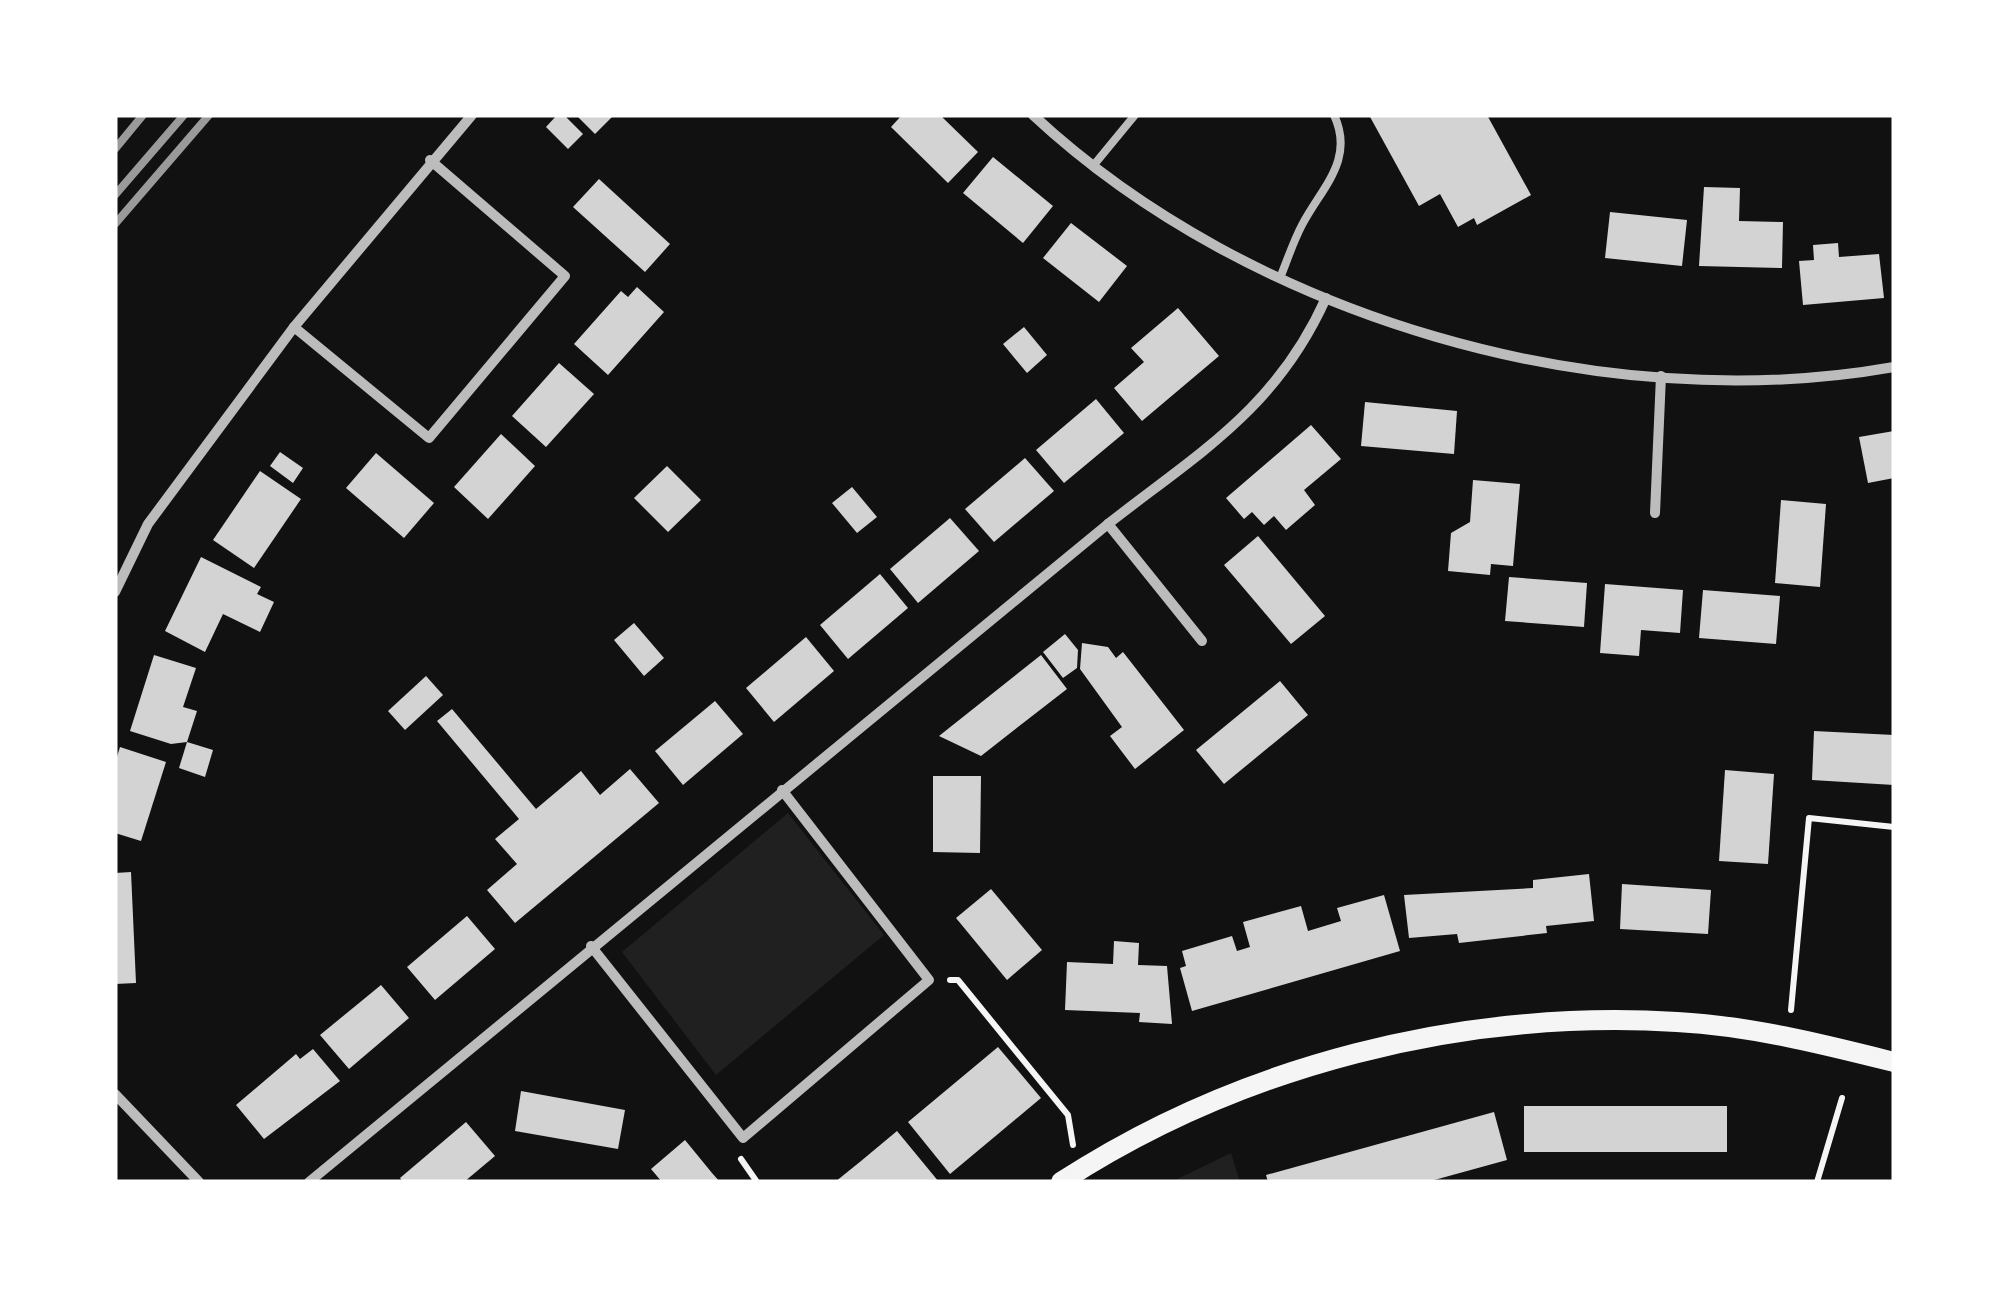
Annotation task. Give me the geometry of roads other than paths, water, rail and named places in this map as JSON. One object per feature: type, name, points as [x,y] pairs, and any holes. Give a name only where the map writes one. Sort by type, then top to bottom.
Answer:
[{"type":"main road","points":[[1076,1178],[1210,1102],[1353,1054],[1420,1040],[1572,1022],[1678,1022],[1788,1035],[1894,1062]]},
{"type":"street","points":[[115,592],[148,524],[294,327],[430,160],[472,115]]},
{"type":"street","points":[[1033,115],[1092,166],[1182,226],[1326,298],[1468,346],[1550,363],[1660,376],[1778,379],[1894,367]]},
{"type":"street","points":[[294,327],[429,438],[565,276],[430,160]]},
{"type":"street","points":[[309,1182],[591,946],[1263,400],[1306,343],[1326,298]]},
{"type":"street","points":[[1655,513],[1660,376]]},
{"type":"street","points":[[1108,524],[1202,641]]},
{"type":"street","points":[[591,946],[743,1138],[929,980],[782,790]]},
{"type":"street","points":[[115,1094],[199,1182]]},
{"type":"lane","points":[[1092,166],[1135,115]]},
{"type":"lane","points":[[1280,278],[1301,226],[1339,165],[1343,146],[1334,115]]},
{"type":"railway","points":[[115,149],[143,115]]},
{"type":"railway","points":[[115,195],[184,115]]},
{"type":"railway","points":[[115,224],[209,115]]}]
